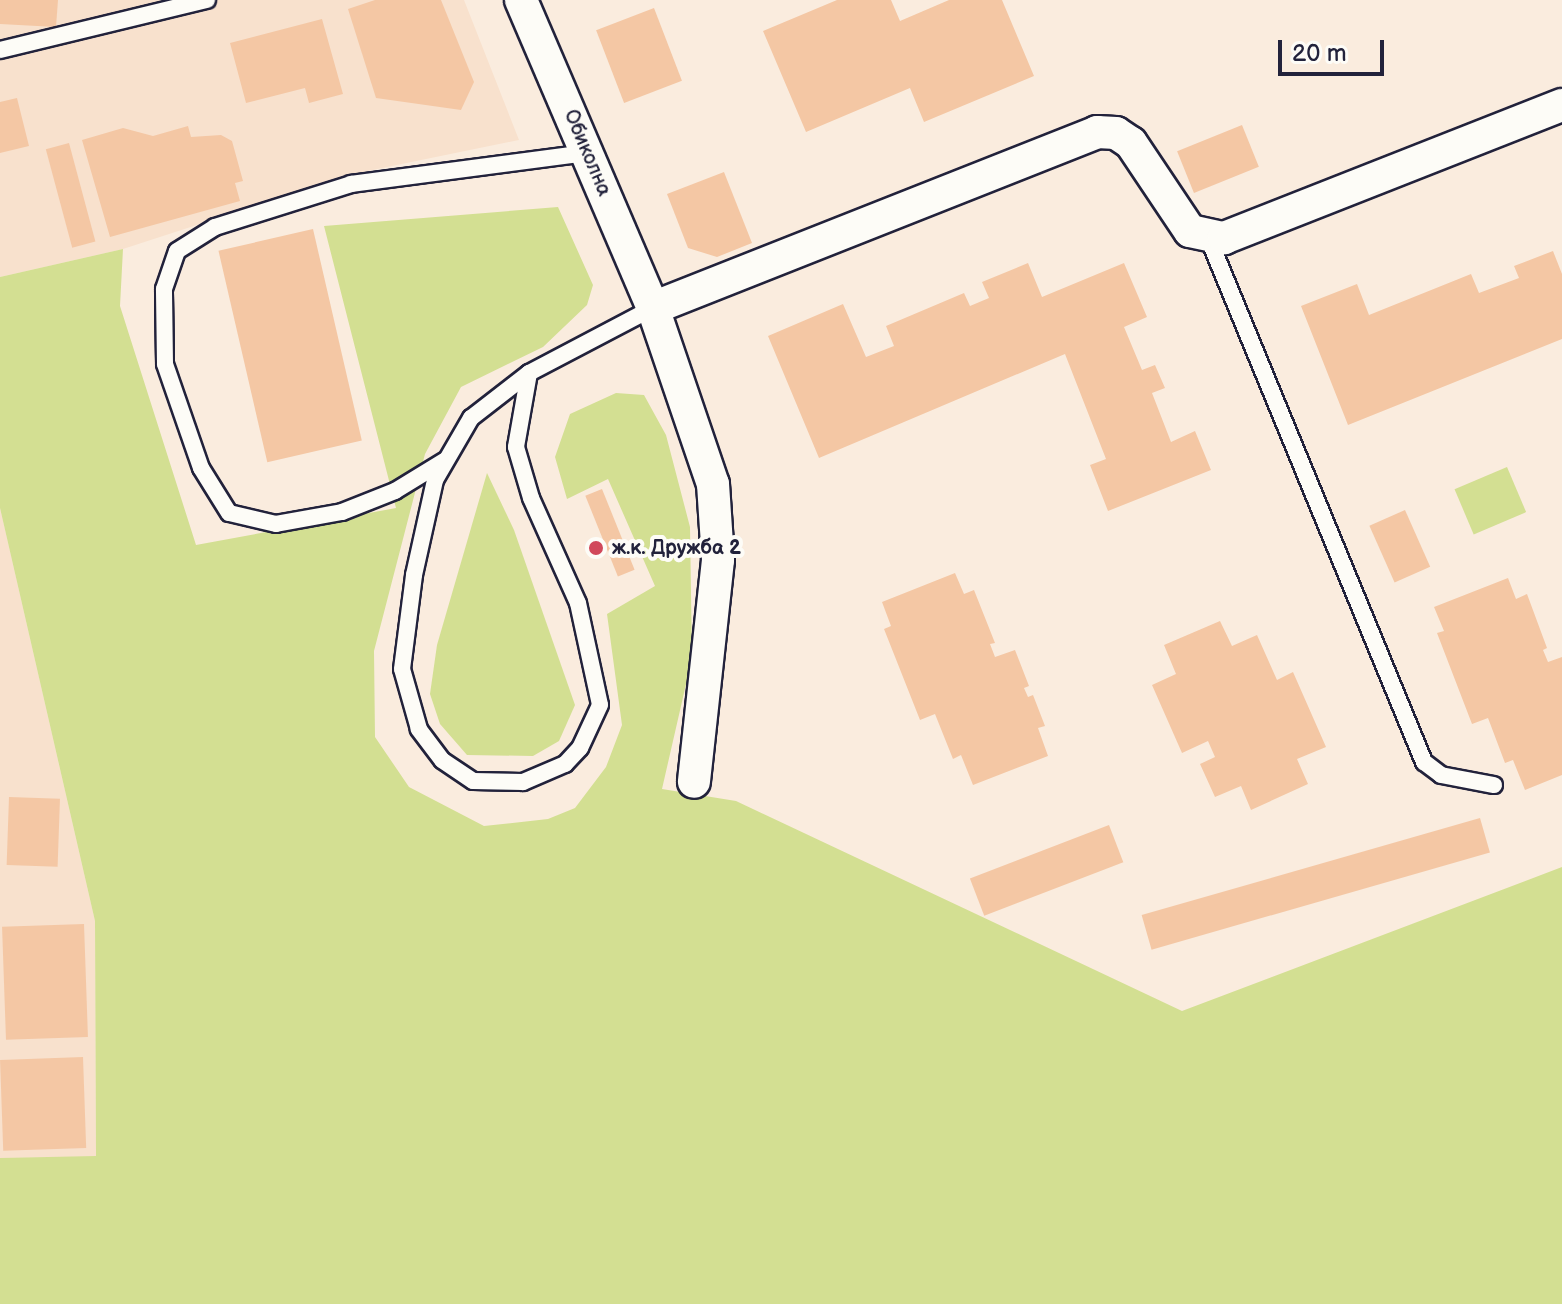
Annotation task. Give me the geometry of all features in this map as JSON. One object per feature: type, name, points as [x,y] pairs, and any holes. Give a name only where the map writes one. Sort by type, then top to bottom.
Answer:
[{"type":"street","name":"Обиколна","points":[[521,0],[653,308],[713,484],[718,560],[694,782]]},
{"type":"street","points":[[653,308],[1097,132],[1116,133],[1131,143],[1180,220],[1208,237],[1241,233],[1562,105]]},
{"type":"lane","points":[[0,50],[207,0]]},
{"type":"lane","points":[[448,458],[395,491],[342,512],[276,524],[229,513],[201,468],[165,364],[164,289],[177,251],[215,227],[351,184],[588,153]]},
{"type":"lane","points":[[1208,237],[1424,762],[1441,775],[1494,785]]},
{"type":"lane","points":[[529,373],[516,447],[531,498],[578,603],[600,705],[580,748],[565,764],[523,782],[473,781],[442,760],[419,729],[402,669],[414,575],[435,480],[471,418],[529,373],[653,308]]},
{"type":"shaded area","points":[[0,0],[464,0],[519,140],[353,174],[123,249],[0,277]]},
{"type":"shaded area","points":[[0,508],[95,921],[96,1157],[0,1158]]},
{"type":"green space","points":[[558,207],[593,285],[587,305],[543,347],[461,387],[425,454],[374,651],[375,737],[409,787],[484,826],[548,819],[575,808],[606,767],[622,725],[607,614],[655,586],[608,479],[567,499],[555,457],[570,414],[616,393],[644,395],[666,435],[690,527],[692,658],[662,789],[736,801],[1182,1011],[1562,867],[1562,1304],[0,1304],[0,1158],[96,1156],[95,921],[0,508],[0,277],[123,249],[120,306],[196,545],[396,508],[324,226]]},
{"type":"green space","points":[[1507,467],[1526,512],[1474,534],[1455,489]]},
{"type":"green space","points":[[487,473],[514,530],[575,705],[559,741],[533,756],[467,755],[440,724],[430,694],[437,645]]},
{"type":"building","points":[[0,0],[58,0],[56,27],[0,24]]},
{"type":"building","points":[[375,0],[441,0],[474,82],[461,110],[376,98],[348,9]]},
{"type":"building","points":[[837,0],[891,0],[900,21],[949,0],[1002,0],[1034,76],[924,122],[910,88],[806,132],[763,31]]},
{"type":"building","points":[[654,8],[682,81],[624,103],[596,30]]},
{"type":"building","points":[[322,19],[343,94],[309,103],[305,88],[246,103],[230,43]]},
{"type":"building","points":[[17,98],[29,146],[0,153],[0,102]]},
{"type":"building","points":[[1242,125],[1259,167],[1194,193],[1177,151]]},
{"type":"building","points":[[188,126],[191,137],[221,135],[232,141],[243,181],[235,183],[240,201],[110,237],[82,140],[123,128],[153,136]]},
{"type":"building","points":[[69,143],[95,242],[72,248],[46,149]]},
{"type":"building","points":[[724,172],[752,243],[717,257],[688,248],[667,194]]},
{"type":"building","points":[[313,229],[362,440],[267,462],[218,251]]},
{"type":"building","points":[[1553,251],[1562,274],[1562,339],[1348,425],[1301,306],[1357,284],[1369,315],[1471,274],[1479,293],[1519,278],[1514,266]]},
{"type":"building","points":[[1028,263],[1042,297],[1124,263],[1147,317],[1124,327],[1142,370],[1155,365],[1165,388],[1152,393],[1171,442],[1195,431],[1211,470],[1108,511],[1090,465],[1106,459],[1065,354],[819,458],[768,336],[843,304],[866,357],[894,346],[886,326],[964,293],[970,306],[989,298],[982,282]]},
{"type":"building","points":[[602,489],[635,570],[618,576],[585,496]]},
{"type":"building","points":[[1405,510],[1430,567],[1395,583],[1369,526]]},
{"type":"building","points":[[955,573],[964,594],[974,590],[995,643],[990,644],[995,657],[1015,650],[1029,686],[1024,688],[1028,697],[1033,695],[1045,726],[1038,728],[1048,756],[973,785],[961,755],[953,759],[935,714],[920,720],[884,629],[891,626],[882,602]]},
{"type":"building","points":[[1508,578],[1516,599],[1527,594],[1547,648],[1543,650],[1548,662],[1562,657],[1562,775],[1525,790],[1513,760],[1505,763],[1488,718],[1472,724],[1437,633],[1444,631],[1434,607]]},
{"type":"building","points":[[1220,621],[1232,646],[1257,635],[1277,680],[1293,672],[1326,747],[1297,759],[1308,784],[1251,810],[1241,786],[1215,797],[1200,764],[1215,757],[1208,741],[1182,753],[1152,685],[1176,674],[1164,645]]},
{"type":"building","points":[[9,797],[60,799],[58,867],[7,865]]},
{"type":"building","points":[[1480,818],[1490,853],[1152,950],[1142,915]]},
{"type":"building","points":[[1109,825],[1123,862],[984,916],[970,878]]},
{"type":"building","points":[[84,924],[88,1037],[6,1040],[2,927]]},
{"type":"building","points":[[83,1057],[86,1148],[3,1151],[0,1060]]},
{"type":"place","name":"ж.к. Дружба 2","points":[[596,548]]}]
